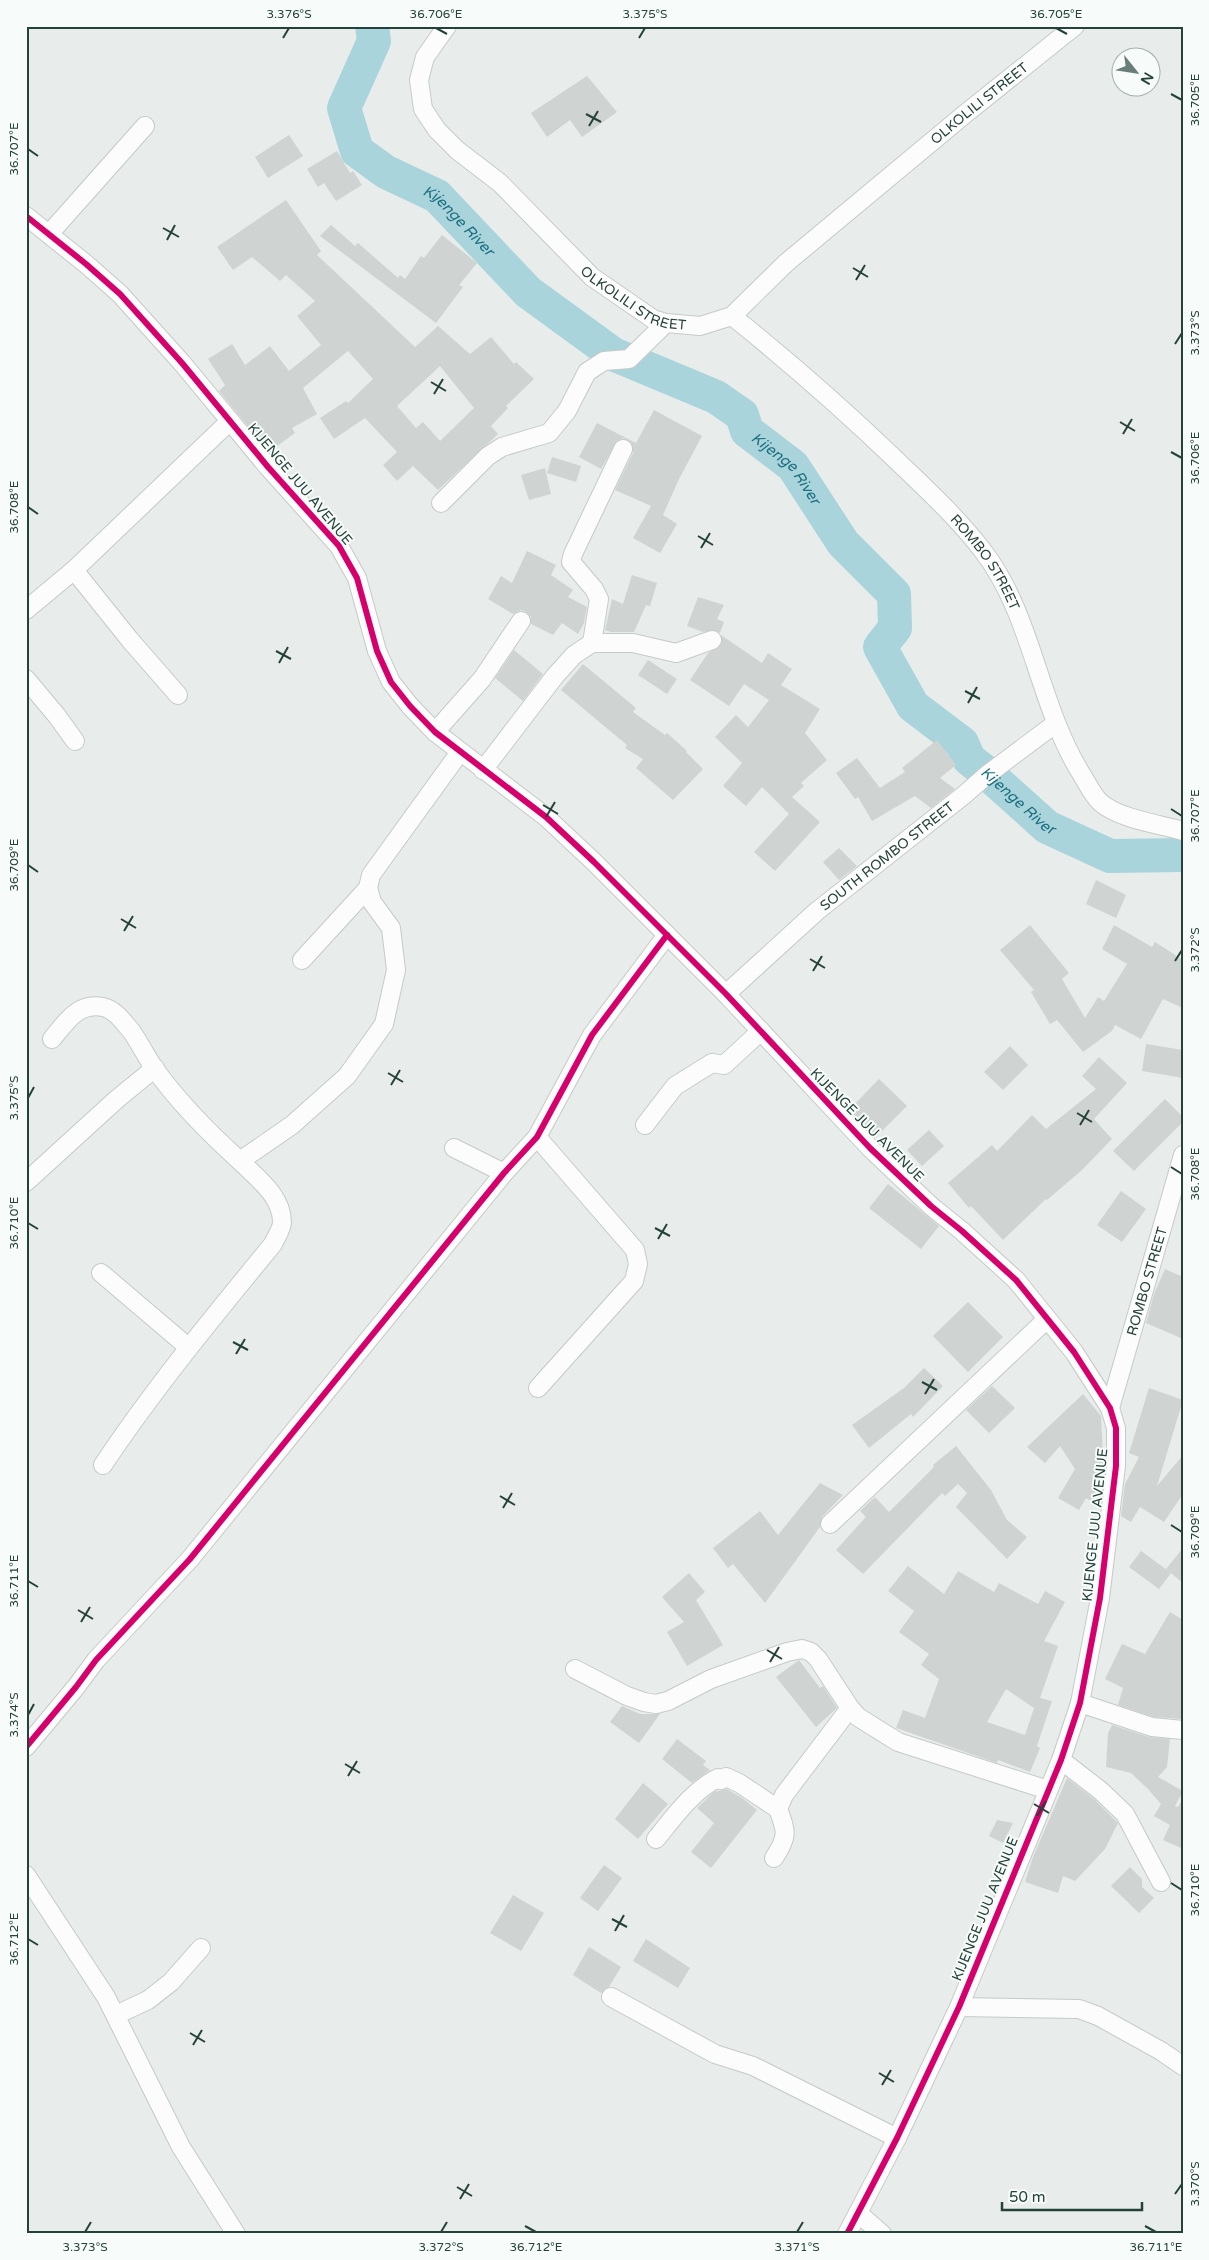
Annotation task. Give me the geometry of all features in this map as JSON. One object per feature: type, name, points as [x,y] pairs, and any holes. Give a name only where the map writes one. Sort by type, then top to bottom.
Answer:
[{"type":"street","name":"OLKOLILI STREET","points":[[447,26],[425,57],[419,80],[423,109],[436,130],[457,150],[500,183],[592,277],[653,319],[661,328],[700,326],[732,316],[786,263],[965,114],[1075,26]]},
{"type":"street","points":[[49,234],[145,126]]},
{"type":"street","name":"KIJENGE JUU AVENUE","points":[[26,216],[120,294],[182,363],[339,546],[357,578],[377,651],[391,682],[410,706],[435,732],[546,817],[623,889],[726,994],[870,1148],[1016,1280],[1074,1352],[1110,1408],[1116,1428],[1116,1466],[1100,1598],[1080,1703],[1061,1760],[959,2006],[897,2138],[847,2234]]},
{"type":"street","name":"ROMBO STREET","points":[[732,316],[835,402],[950,511],[984,552],[1004,583],[1020,621],[1055,724],[1068,753],[1100,802],[1120,814],[1183,831]]},
{"type":"street","points":[[441,503],[488,456],[502,447],[549,433],[567,411],[587,372],[604,362],[629,359],[661,328]]},
{"type":"street","points":[[26,610],[74,570],[230,421]]},
{"type":"street","points":[[592,643],[599,600],[594,590],[571,562],[572,554],[623,449]]},
{"type":"street","points":[[74,570],[130,640],[178,695]]},
{"type":"street","points":[[435,732],[482,679],[521,622]]},
{"type":"street","points":[[483,770],[555,676],[574,655],[592,643],[633,643],[676,653],[712,640]]},
{"type":"street","points":[[26,679],[57,716],[74,741]]},
{"type":"street","name":"SOUTH ROMBO STREET","points":[[726,994],[817,911],[988,774],[1055,724]]},
{"type":"street","points":[[302,960],[368,888],[372,875],[460,752]]},
{"type":"street","points":[[240,1161],[292,1126],[347,1076],[384,1024],[396,970],[392,928],[372,902],[368,888]]},
{"type":"street","points":[[26,1747],[96,1660],[196,1551],[504,1173],[537,1137],[592,1035],[667,935]]},
{"type":"street","points":[[52,1039],[79,1009],[90,1006],[105,1008],[115,1013],[126,1024],[155,1068],[205,1129],[271,1192],[280,1207],[282,1223],[273,1244],[188,1347],[136,1416],[104,1465]]},
{"type":"street","points":[[645,1125],[675,1086],[712,1063],[724,1065],[760,1031]]},
{"type":"street","points":[[26,1182],[95,1118],[155,1068]]},
{"type":"street","points":[[537,1137],[635,1250],[638,1264],[634,1281],[538,1388]]},
{"type":"street","points":[[454,1148],[504,1173]]},
{"type":"street","name":"ROMBO STREET","points":[[1110,1408],[1183,1155]]},
{"type":"street","points":[[101,1273],[188,1347]]},
{"type":"street","points":[[830,1524],[1047,1319]]},
{"type":"street","points":[[576,1669],[627,1696],[656,1704],[711,1679],[787,1652],[802,1649],[811,1652],[818,1659],[858,1717],[898,1742],[1048,1790]]},
{"type":"street","points":[[1080,1703],[1152,1727],[1183,1730]]},
{"type":"street","points":[[778,1809],[784,1795],[850,1708]]},
{"type":"street","points":[[1061,1760],[1101,1791],[1125,1814],[1161,1882]]},
{"type":"street","points":[[656,1839],[684,1805],[708,1783],[718,1778],[721,1780],[726,1777],[739,1783],[778,1809],[786,1827],[785,1842],[774,1858]]},
{"type":"street","points":[[26,1875],[116,2015],[181,2147],[236,2234]]},
{"type":"street","points":[[116,2015],[148,2000],[171,1982],[201,1948]]},
{"type":"street","points":[[611,1997],[715,2054],[762,2070],[897,2138]]},
{"type":"street","points":[[959,2006],[1078,2009],[1098,2016],[1161,2051],[1183,2066]]},
{"type":"street","points":[[858,2214],[882,2234]]},
{"type":"building","points":[[587,76],[617,112],[582,137],[570,120],[547,137],[531,113]]},
{"type":"building","points":[[289,135],[303,156],[268,178],[255,157]]},
{"type":"building","points":[[337,151],[350,173],[353,171],[362,185],[336,201],[324,183],[318,187],[307,169]]},
{"type":"building","points":[[286,200],[321,251],[317,255],[415,347],[438,326],[470,354],[491,337],[514,364],[516,362],[534,379],[506,406],[508,408],[491,426],[498,434],[438,490],[413,466],[397,481],[383,465],[397,452],[365,418],[334,439],[320,418],[346,401],[348,403],[373,379],[348,351],[303,388],[317,414],[292,428],[295,433],[269,452],[219,391],[225,385],[208,359],[232,344],[245,365],[270,346],[289,371],[321,345],[297,316],[315,301],[286,275],[280,281],[252,257],[233,270],[217,247]],"holes":[[[440,366],[474,408],[440,441],[423,422],[416,428],[397,406]]]},
{"type":"building","points":[[331,225],[355,246],[358,243],[398,278],[400,275],[405,279],[421,256],[424,258],[442,235],[477,263],[459,285],[463,287],[436,323],[320,236]]},
{"type":"building","points":[[654,410],[702,436],[678,481],[663,515],[677,524],[660,553],[633,538],[651,506],[615,490],[633,453],[631,443],[623,438],[617,441],[601,469],[579,457],[597,423],[636,443]]},
{"type":"building","points":[[552,457],[581,466],[576,482],[547,473]]},
{"type":"building","points":[[545,468],[551,494],[529,500],[521,475]]},
{"type":"building","points":[[527,551],[556,565],[551,575],[573,590],[568,597],[587,607],[584,623],[578,634],[562,623],[553,635],[531,624],[531,617],[526,612],[521,610],[513,614],[488,599],[501,576],[512,583]]},
{"type":"building","points":[[632,575],[657,583],[650,606],[646,605],[634,632],[611,632],[605,630],[612,599],[623,604]]},
{"type":"building","points":[[698,597],[724,605],[717,619],[724,622],[720,633],[713,630],[703,632],[687,626]]},
{"type":"building","points":[[721,635],[762,663],[768,653],[792,669],[781,685],[820,709],[805,733],[827,760],[801,783],[804,786],[792,797],[820,822],[775,871],[754,852],[789,814],[762,787],[746,806],[723,786],[742,763],[715,737],[736,715],[748,727],[769,700],[744,684],[729,706],[690,680],[708,653],[720,646],[722,641]]},
{"type":"building","points":[[514,650],[543,674],[523,701],[495,678]]},
{"type":"building","points":[[648,660],[677,679],[667,694],[638,675]]},
{"type":"building","points":[[583,664],[636,708],[633,712],[665,735],[667,733],[703,769],[673,800],[636,768],[643,759],[625,748],[627,745],[561,690]]},
{"type":"building","points":[[937,740],[956,765],[940,778],[955,789],[931,808],[915,796],[872,821],[858,797],[855,799],[836,773],[857,758],[880,788],[905,772],[902,768]]},
{"type":"building","points":[[839,848],[857,866],[839,880],[823,862]]},
{"type":"building","points":[[1096,880],[1126,895],[1116,918],[1086,904]]},
{"type":"building","points":[[1030,925],[1069,973],[1062,979],[1085,1018],[1098,997],[1104,1001],[1127,964],[1102,949],[1114,925],[1152,947],[1155,942],[1183,960],[1183,1008],[1163,999],[1141,1039],[1115,1025],[1112,1031],[1083,1052],[1057,1020],[1050,1024],[1031,992],[1034,990],[1000,950]]},
{"type":"building","points":[[1146,1044],[1183,1050],[1183,1078],[1142,1071]]},
{"type":"building","points":[[1010,1046],[1028,1065],[1003,1090],[984,1072]]},
{"type":"building","points":[[1099,1057],[1127,1083],[1094,1119],[1112,1139],[1082,1170],[1046,1199],[1003,1240],[971,1206],[969,1208],[948,1183],[992,1145],[997,1151],[1032,1115],[1046,1129],[1096,1089],[1082,1076]]},
{"type":"building","points":[[879,1079],[907,1106],[876,1137],[849,1110]]},
{"type":"building","points":[[1165,1099],[1183,1117],[1183,1122],[1134,1171],[1113,1151]]},
{"type":"building","points":[[929,1130],[944,1146],[922,1166],[907,1150]]},
{"type":"building","points":[[888,1184],[939,1226],[921,1249],[869,1208]]},
{"type":"building","points":[[1121,1191],[1146,1209],[1122,1242],[1097,1225]]},
{"type":"building","points":[[1165,1269],[1183,1277],[1183,1339],[1146,1323],[1154,1294]]},
{"type":"building","points":[[968,1302],[1003,1337],[968,1372],[933,1336]]},
{"type":"building","points":[[924,1368],[943,1386],[913,1417],[911,1414],[869,1448],[852,1425],[904,1388]]},
{"type":"building","points":[[992,1386],[1015,1408],[989,1433],[966,1410]]},
{"type":"building","points":[[1149,1388],[1183,1400],[1157,1486],[1183,1455],[1183,1494],[1164,1522],[1140,1507],[1131,1522],[1121,1516],[1125,1484],[1139,1457],[1129,1453]]},
{"type":"building","points":[[1083,1394],[1101,1416],[1104,1480],[1100,1506],[1086,1498],[1079,1510],[1058,1498],[1075,1469],[1060,1446],[1045,1463],[1027,1447]]},
{"type":"building","points":[[956,1446],[991,1490],[1007,1520],[1027,1537],[1007,1559],[956,1507],[967,1493],[958,1484],[945,1496],[942,1493],[863,1574],[836,1550],[866,1517],[860,1511],[875,1497],[889,1512],[934,1467],[933,1465]]},
{"type":"building","points":[[820,1483],[843,1495],[822,1517],[820,1527],[765,1603],[733,1564],[728,1568],[713,1548],[760,1511],[778,1535]]},
{"type":"building","points":[[1183,1548],[1183,1583],[1166,1569]]},
{"type":"building","points":[[1141,1551],[1171,1573],[1159,1589],[1129,1567]]},
{"type":"building","points":[[908,1566],[944,1594],[958,1571],[994,1592],[999,1583],[1038,1604],[1045,1591],[1065,1602],[1044,1641],[1058,1646],[1040,1698],[1052,1701],[1037,1746],[1040,1748],[1030,1772],[998,1760],[997,1763],[896,1728],[903,1710],[925,1718],[939,1679],[921,1665],[929,1654],[899,1632],[914,1611],[888,1591]],"holes":[[[1006,1689],[1034,1708],[1025,1735],[987,1722]]]},
{"type":"building","points":[[689,1573],[705,1592],[696,1600],[723,1645],[687,1666],[667,1632],[684,1622],[662,1597]]},
{"type":"building","points":[[1170,1612],[1183,1620],[1183,1719],[1154,1717],[1118,1705],[1123,1688],[1105,1679],[1122,1644],[1145,1654]]},
{"type":"building","points":[[799,1660],[820,1688],[823,1686],[837,1708],[816,1727],[776,1677]]},
{"type":"building","points":[[622,1706],[640,1714],[660,1714],[639,1743],[610,1722]]},
{"type":"building","points":[[1112,1725],[1149,1737],[1170,1739],[1167,1767],[1158,1777],[1183,1791],[1175,1806],[1178,1807],[1183,1798],[1183,1849],[1163,1840],[1170,1825],[1154,1816],[1161,1804],[1148,1789],[1131,1773],[1106,1767],[1108,1733]]},
{"type":"building","points":[[677,1739],[706,1761],[703,1765],[710,1770],[692,1783],[662,1759]]},
{"type":"building","points":[[1067,1778],[1094,1799],[1118,1823],[1105,1849],[1075,1881],[1063,1876],[1058,1893],[1025,1882],[1033,1857]]},
{"type":"building","points":[[643,1783],[668,1804],[638,1839],[615,1819]]},
{"type":"building","points":[[727,1789],[757,1810],[711,1868],[691,1852],[714,1823],[697,1808],[714,1792]]},
{"type":"building","points":[[997,1820],[1013,1823],[1003,1843],[989,1836]]},
{"type":"building","points":[[604,1865],[622,1878],[598,1911],[580,1898]]},
{"type":"building","points":[[1130,1867],[1142,1879],[1142,1887],[1154,1898],[1139,1913],[1111,1886]]},
{"type":"building","points":[[513,1895],[544,1913],[521,1951],[490,1933]]},
{"type":"building","points":[[646,1939],[690,1968],[678,1988],[633,1961]]},
{"type":"building","points":[[589,1947],[621,1967],[609,1987],[601,1993],[573,1975]]},
{"type":"waterway","name":"Kijenge River","points":[[372,26],[374,41],[344,108],[357,151],[386,172],[437,196],[528,292],[613,354],[716,397],[742,415],[747,431],[793,466],[843,543],[894,594],[895,628],[880,647],[913,706],[962,743],[969,759],[1047,827],[1110,856],[1183,855]]},
{"type":"cycle path","points":[[26,216],[120,294],[182,363],[268,467],[339,546],[357,578],[377,651],[391,682],[410,706],[435,732],[546,817],[594,862],[726,994],[870,1148],[931,1206],[1016,1280],[1074,1352],[1110,1408],[1116,1428],[1116,1466],[1100,1598],[1080,1703],[1061,1760],[959,2007],[897,2138],[847,2234]]},
{"type":"cycle path","points":[[26,1747],[96,1660],[190,1559],[504,1173],[537,1137],[592,1035],[667,935]]}]
